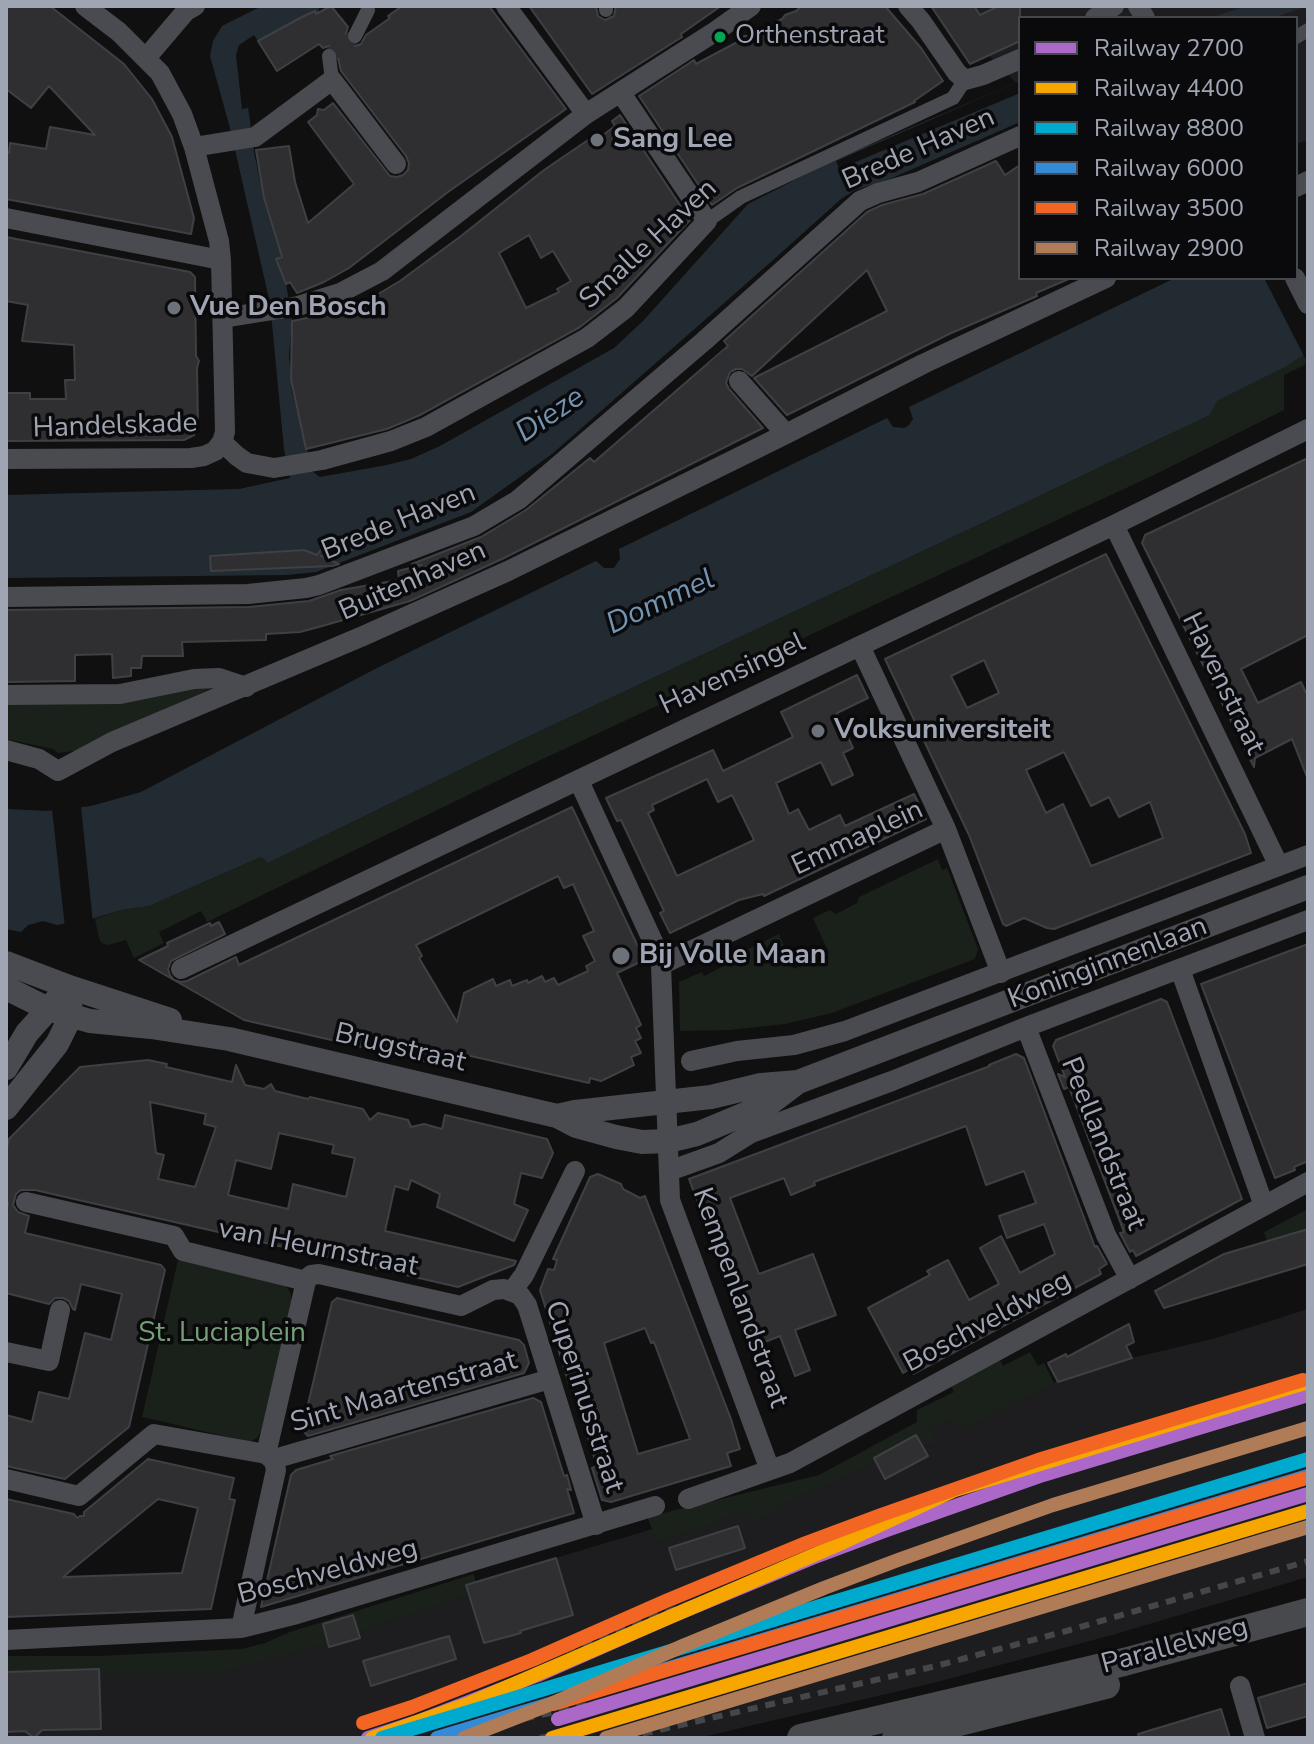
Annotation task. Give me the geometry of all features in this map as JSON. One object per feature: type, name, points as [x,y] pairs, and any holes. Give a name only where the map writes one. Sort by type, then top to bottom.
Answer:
[{"type":"main road","name":"Parallelweg","points":[[1043,1691],[1124,1662],[1308,1612]]},
{"type":"main road","name":"Parallelweg","points":[[1043,1691],[1308,1632]]},
{"type":"main road","points":[[801,1738],[1043,1691]]},
{"type":"main road","points":[[896,1738],[1043,1691]]},
{"type":"street","points":[[85,6],[119,32],[160,73],[201,145],[221,260],[226,421],[222,442]]},
{"type":"street","points":[[146,58],[186,11],[195,6]]},
{"type":"street","points":[[506,6],[586,114]]},
{"type":"street","points":[[223,318],[298,306],[340,293],[382,271],[586,114],[751,6]]},
{"type":"street","points":[[908,6],[965,80]]},
{"type":"street","points":[[355,36],[368,10]]},
{"type":"street","points":[[329,56],[332,80],[396,164]]},
{"type":"street","name":"Smalle Haven","points":[[222,442],[247,463],[274,468],[322,460],[418,431],[587,338],[626,308],[707,221],[741,197],[953,98],[965,80],[1018,60]]},
{"type":"street","points":[[201,145],[255,137],[332,80]]},
{"type":"street","points":[[621,93],[707,221]]},
{"type":"street","name":"Brede Haven","points":[[6,597],[277,592],[319,585],[487,520],[518,500],[710,348],[860,201],[918,182],[1018,137]]},
{"type":"street","points":[[6,218],[221,260]]},
{"type":"street","name":"Buitenhaven","points":[[6,750],[39,759],[58,771],[112,742],[246,687],[508,571],[923,364],[1102,280]]},
{"type":"street","points":[[1296,280],[1308,304]]},
{"type":"street","points":[[739,381],[786,434]]},
{"type":"street","name":"Havensingel","points":[[181,969],[1114,525],[1308,429]]},
{"type":"street","name":"Handelskade","points":[[6,459],[191,458],[215,451],[222,442]]},
{"type":"street","name":"Havenstraat","points":[[1114,525],[1279,866]]},
{"type":"street","points":[[860,646],[946,829]]},
{"type":"street","points":[[6,695],[120,694],[194,679],[219,678],[246,687]]},
{"type":"street","points":[[579,781],[661,965],[668,1141]]},
{"type":"street","name":"Emmaplein","points":[[661,965],[946,829],[1001,973]]},
{"type":"street","name":"Koninginnenlaan","points":[[1001,973],[1308,855]]},
{"type":"street","name":"Koninginnenlaan","points":[[931,1031],[1308,887]]},
{"type":"street","name":"Koninginnenlaan","points":[[972,1049],[1308,920]]},
{"type":"street","name":"Brugstraat","points":[[6,963],[229,1039]]},
{"type":"street","points":[[1180,969],[1264,1206]]},
{"type":"street","points":[[691,1061],[821,1039],[1001,973]]},
{"type":"street","name":"Brugstraat","points":[[6,988],[59,1012],[90,1021],[229,1039],[557,1116]]},
{"type":"street","points":[[6,1068],[27,1033],[59,1012],[78,989]]},
{"type":"street","points":[[6,1108],[57,1044],[59,1012]]},
{"type":"street","name":"Peellandstraat","points":[[1026,1027],[1106,1235],[1130,1279]]},
{"type":"street","points":[[557,1116],[576,1126],[616,1137],[642,1142],[668,1141],[697,1134],[769,1104],[798,1082],[931,1031],[972,1049]]},
{"type":"street","points":[[669,1171],[719,1153],[751,1133],[972,1049]]},
{"type":"street","points":[[557,1116],[711,1097],[761,1085],[798,1082]]},
{"type":"street","name":"Kempenlandstraat","points":[[668,1141],[670,1200],[770,1470]]},
{"type":"street","points":[[512,1291],[524,1275],[575,1171]]},
{"type":"street","name":"Boschveldweg","points":[[688,1499],[790,1463],[1308,1182]]},
{"type":"street","name":"van Heurnstraat","points":[[26,1202],[174,1236],[183,1251],[306,1281],[311,1275],[319,1274],[461,1306],[493,1290],[512,1291]]},
{"type":"street","points":[[241,1628],[276,1470],[270,1458],[306,1281]]},
{"type":"street","name":"Cuperinusstraat","points":[[512,1291],[520,1295],[527,1305],[596,1525]]},
{"type":"street","points":[[6,1352],[49,1361],[60,1310]]},
{"type":"street","name":"Sint Maartenstraat","points":[[270,1458],[550,1379]]},
{"type":"street","points":[[6,1479],[79,1496],[154,1434],[270,1458]]},
{"type":"street","name":"Boschveldweg","points":[[6,1640],[241,1628],[297,1614],[655,1506]]},
{"type":"street","points":[[1240,1686],[1255,1738]]},
{"type":"shaded area","points":[[940,6],[1308,6],[1308,140],[1298,143],[1298,16],[1018,16],[1018,85]]},
{"type":"shaded area","points":[[1308,1309],[1308,1577],[1112,1635],[929,1684],[698,1738],[6,1738],[6,1661],[239,1653],[799,1485],[923,1423],[1132,1358],[1216,1338]]},
{"type":"green space","points":[[1303,354],[1305,365],[1284,375],[1284,410],[1154,475],[534,763],[207,922],[201,911],[159,932],[164,943],[134,958],[126,940],[108,945],[99,938],[95,919],[121,910],[149,906],[261,857],[268,863],[521,740],[1210,415],[1217,401],[1285,367]]},
{"type":"green space","points":[[217,686],[103,737],[82,750],[58,753],[53,749],[6,739],[6,700]]},
{"type":"green space","points":[[938,859],[942,870],[947,868],[978,949],[975,959],[832,1013],[785,1024],[680,1031],[679,982],[702,972],[704,976],[726,965],[728,959],[779,934],[794,969],[829,953],[813,918],[830,910],[836,914],[857,903],[859,897]]},
{"type":"green space","points":[[1308,1209],[1308,1229],[1267,1241],[1264,1232]]},
{"type":"green space","name":"St. Luciaplein","points":[[178,1260],[286,1286],[290,1292],[292,1301],[261,1431],[250,1442],[142,1417]]},
{"type":"green space","points":[[1030,1352],[1038,1366],[1044,1363],[1054,1383],[957,1431],[950,1419],[930,1429],[937,1442],[895,1444],[867,1466],[753,1521],[745,1510],[704,1527],[657,1541],[647,1517],[819,1475],[917,1422],[917,1410],[954,1392],[948,1381],[998,1356],[1003,1366]]},
{"type":"green space","points":[[474,1574],[477,1589],[456,1599],[217,1674],[6,1672],[6,1656],[98,1656],[242,1649]]},
{"type":"water","name":"Dieze","points":[[262,6],[319,6],[316,14],[300,18],[249,46],[242,61],[254,152],[264,201],[281,256],[276,260],[286,284],[292,320],[289,356],[292,391],[313,472],[320,477],[411,459],[440,446],[614,348],[643,321],[748,204],[832,161],[1018,82],[1018,123],[892,178],[855,190],[841,199],[552,454],[471,512],[316,572],[287,575],[6,578],[6,495],[239,489],[290,478],[284,449],[270,303],[230,128],[210,56],[213,41],[222,26]]},
{"type":"water","points":[[1247,6],[1307,6],[1279,16],[1216,16]]},
{"type":"water","name":"Dommel","points":[[1171,280],[1296,280],[1308,352],[1217,401],[1210,415],[521,740],[268,863],[261,857],[149,906],[57,925],[43,921],[28,925],[21,932],[6,929],[6,809],[46,811],[91,806],[141,792],[377,668],[596,561],[604,568],[614,568],[620,559],[619,549],[887,418],[893,427],[904,428],[913,419],[909,407]]},
{"type":"pier","points":[[254,35],[258,41],[243,54],[248,108],[242,109],[236,55],[239,45]]},
{"type":"pier","points":[[1018,82],[1018,94],[839,169],[836,161]]},
{"type":"pier","points":[[1308,253],[1308,356],[1305,358],[1265,280],[1298,280],[1298,257]]},
{"type":"pier","points":[[81,806],[93,923],[65,928],[52,809]]},
{"type":"building","points":[[6,6],[50,6],[124,64],[152,99],[172,137],[194,218],[191,234],[6,199],[6,152],[9,153],[10,143],[46,149],[50,127],[95,135],[49,86],[31,108],[6,89]]},
{"type":"building","points":[[331,6],[348,27],[346,41],[355,46],[402,6],[489,6],[566,109],[448,192],[349,268],[297,293],[290,282],[286,284],[276,259],[282,257],[264,198],[256,150],[289,146],[295,182],[308,223],[354,184],[308,122],[317,115],[318,109],[324,110],[333,103],[390,176],[403,175],[409,163],[341,71],[336,49],[329,46],[323,48],[319,44],[277,71],[258,41],[300,18]]},
{"type":"building","points":[[529,6],[596,6],[598,16],[605,20],[614,16],[616,6],[721,6],[681,34],[682,37],[592,94]]},
{"type":"building","points":[[802,6],[885,6],[921,48],[943,81],[915,102],[737,188],[712,205],[639,96],[694,60],[696,64]]},
{"type":"building","points":[[931,6],[974,6],[980,15],[999,6],[1020,6],[1018,42],[970,64]]},
{"type":"building","points":[[620,115],[690,220],[617,298],[580,327],[420,415],[387,429],[306,449],[291,379],[292,321],[338,312],[400,281],[544,170],[591,138],[594,142],[615,126],[612,121]],"holes":[[[529,235],[541,258],[553,251],[571,281],[557,289],[559,292],[526,308],[499,253]]]},
{"type":"building","points":[[996,161],[1005,175],[1018,166],[1018,280],[1066,280],[949,334],[787,415],[754,378],[887,311],[867,270],[752,376],[742,369],[730,372],[726,383],[729,389],[763,428],[502,559],[410,601],[300,632],[266,634],[266,640],[182,642],[183,656],[142,656],[141,668],[131,668],[131,676],[113,678],[112,654],[75,655],[75,681],[6,682],[6,610],[249,607],[309,601],[341,590],[399,580],[398,571],[422,565],[412,564],[481,537],[526,510],[590,458],[594,462],[728,346],[724,341],[867,212],[923,194]]},
{"type":"building","points":[[6,237],[190,272],[195,277],[196,356],[199,361],[198,426],[194,435],[184,440],[6,441],[6,393],[30,393],[30,399],[66,399],[65,380],[75,380],[74,345],[22,341],[28,305],[6,301]]},
{"type":"building","points":[[1308,458],[1308,635],[1241,669],[1258,703],[1301,682],[1308,697],[1307,777],[1292,739],[1255,758],[1254,767],[1142,543],[1145,535]]},
{"type":"building","points":[[378,524],[383,538],[333,557],[321,556],[339,564],[332,566],[211,571],[210,556],[304,550],[317,555],[327,542]]},
{"type":"building","points":[[1106,554],[1245,834],[1251,853],[1054,929],[1024,918],[1006,926],[969,835],[885,659]],"holes":[[[984,660],[999,693],[967,708],[951,676]],[[1064,752],[1091,806],[1109,797],[1119,817],[1150,802],[1163,838],[1091,866],[1063,804],[1046,813],[1026,770]]]},
{"type":"building","points":[[857,675],[868,698],[837,713],[853,748],[843,753],[853,775],[832,785],[821,762],[776,783],[789,814],[798,809],[809,830],[840,815],[845,826],[914,794],[926,819],[764,896],[739,900],[670,933],[660,913],[664,911],[621,820],[617,821],[606,798],[713,750],[723,771],[793,737],[781,712]],"holes":[[[707,779],[718,802],[732,795],[754,840],[677,876],[648,813],[654,810],[652,805]]]},
{"type":"building","points":[[572,807],[642,955],[638,963],[617,973],[641,1025],[636,1028],[641,1038],[635,1041],[641,1053],[631,1057],[634,1065],[601,1081],[590,1078],[589,1083],[462,1054],[458,1069],[244,1020],[174,980],[187,981],[236,957],[239,965]],"holes":[[[558,876],[564,888],[573,884],[594,931],[583,936],[595,961],[586,966],[588,971],[558,985],[554,978],[545,982],[542,976],[512,986],[510,980],[496,986],[493,979],[464,993],[457,1022],[419,958],[422,956],[416,945]]]},
{"type":"building","points":[[219,922],[225,934],[171,961],[168,969],[174,980],[139,960],[168,946],[167,943],[210,923],[211,926]]},
{"type":"building","points":[[1308,944],[1308,1161],[1275,1178],[1201,984]]},
{"type":"building","points":[[1161,999],[1167,1002],[1242,1199],[1136,1256],[1133,1250],[1130,1252],[1120,1233],[1124,1232],[1069,1087],[1064,1089],[1058,1074],[1065,1077],[1053,1046],[1056,1040]]},
{"type":"building","points":[[1016,1054],[1024,1058],[1095,1247],[1107,1264],[1099,1269],[1101,1274],[913,1374],[910,1369],[903,1373],[868,1308],[930,1275],[927,1271],[948,1260],[969,1300],[999,1284],[980,1248],[1001,1236],[1020,1273],[1055,1254],[1044,1224],[1007,1238],[999,1216],[1036,1203],[1024,1171],[986,1185],[966,1126],[814,1182],[815,1185],[791,1195],[784,1178],[730,1198],[759,1274],[813,1254],[836,1315],[795,1330],[810,1370],[795,1376],[780,1336],[752,1347],[689,1179]]},
{"type":"building","points":[[148,1060],[232,1082],[236,1065],[245,1085],[264,1089],[271,1084],[275,1091],[363,1109],[370,1120],[378,1113],[408,1120],[411,1127],[424,1124],[442,1129],[445,1115],[547,1139],[553,1153],[542,1178],[521,1173],[514,1204],[528,1210],[514,1241],[437,1207],[440,1194],[411,1180],[408,1190],[395,1186],[385,1231],[516,1261],[514,1265],[458,1287],[35,1190],[21,1190],[16,1194],[13,1205],[18,1212],[29,1216],[25,1233],[161,1265],[165,1270],[129,1427],[65,1479],[6,1466],[6,1415],[32,1422],[39,1392],[69,1399],[85,1333],[111,1340],[122,1294],[81,1284],[75,1310],[63,1298],[55,1298],[49,1304],[6,1293],[6,1154],[9,1139],[80,1067]],"holes":[[[150,1102],[206,1114],[204,1124],[216,1127],[195,1187],[158,1179],[164,1155],[156,1153]],[[279,1133],[334,1145],[332,1153],[355,1158],[346,1197],[293,1184],[288,1209],[228,1195],[236,1160],[271,1169]]]},
{"type":"building","points":[[598,1174],[621,1184],[623,1189],[640,1198],[645,1196],[740,1449],[727,1453],[731,1466],[611,1502],[602,1500],[592,1468],[597,1466],[540,1290],[548,1269],[554,1270],[557,1260],[553,1259],[590,1177]],"holes":[[[645,1328],[651,1343],[654,1342],[690,1439],[638,1454],[604,1343]]]},
{"type":"building","points":[[1308,1229],[1308,1264],[1164,1308],[1155,1291],[1224,1254]]},
{"type":"building","points":[[337,1298],[519,1340],[524,1345],[529,1363],[524,1373],[308,1436],[302,1430],[332,1302]]},
{"type":"building","points":[[1129,1324],[1134,1342],[1126,1346],[1132,1358],[1058,1382],[1048,1363],[1066,1354],[1067,1357]]},
{"type":"building","points":[[533,1398],[541,1402],[564,1476],[567,1475],[571,1490],[567,1489],[574,1513],[261,1607],[291,1475],[296,1470],[333,1459],[330,1456]]},
{"type":"building","points":[[916,1435],[928,1456],[885,1479],[874,1458]]},
{"type":"building","points":[[148,1459],[234,1478],[229,1499],[235,1500],[211,1609],[6,1617],[6,1499],[74,1514],[77,1518],[84,1516],[84,1512]],"holes":[[[158,1499],[198,1508],[182,1573],[63,1577]]]},
{"type":"building","points":[[738,1526],[745,1548],[676,1570],[669,1548]]},
{"type":"building","points":[[556,1558],[573,1615],[484,1643],[466,1585]]},
{"type":"building","points":[[353,1615],[360,1638],[329,1647],[323,1624]]},
{"type":"building","points":[[449,1636],[456,1659],[371,1686],[363,1661]]},
{"type":"building","points":[[99,1669],[101,1729],[42,1730],[34,1738],[25,1731],[6,1732],[6,1672]]},
{"type":"building","points":[[1308,1683],[1308,1716],[1267,1728],[1258,1698]]},
{"type":"building","points":[[1221,1709],[1230,1738],[1139,1738],[1138,1734]]},
{"type":"tunnel","points":[[329,56],[355,36]]},
{"type":"tunnel","points":[[717,356],[739,381]]},
{"type":"railway","points":[[756,1563],[961,1487],[1308,1380]]},
{"type":"railway","points":[[530,1708],[1308,1474]]},
{"type":"railway","points":[[464,1688],[812,1558]]},
{"type":"railway","points":[[625,1738],[936,1666],[1308,1561]]},
{"type":"railway","points":[[436,1738],[651,1691]]},
{"type":"railway","points":[[540,1738],[625,1719]]},
{"type":"rail line","name":"3500","points":[[363,1723],[532,1660],[666,1601],[881,1515],[1038,1460],[1303,1380]]},
{"type":"rail line","name":"4400","points":[[372,1738],[470,1703],[844,1542],[955,1490],[1308,1382]]},
{"type":"rail line","name":"2700","points":[[368,1738],[538,1675],[672,1616],[887,1530],[1043,1475],[1308,1395]]},
{"type":"rail line","name":"2900","points":[[464,1738],[898,1560],[1053,1505],[1308,1428]]},
{"type":"rail line","name":"8800","points":[[382,1738],[1308,1459]]},
{"type":"rail line","name":"6000","points":[[437,1738],[1308,1476]]},
{"type":"rail line","name":"3500","points":[[553,1704],[1303,1479]]},
{"type":"rail line","name":"2700","points":[[558,1719],[1308,1494]]},
{"type":"rail line","name":"4400","points":[[552,1738],[1308,1511]]},
{"type":"rail line","name":"2900","points":[[606,1738],[1308,1527]]},
{"type":"place","name":"Orthenstraat","points":[[720,37]]},
{"type":"place","name":"Sang Lee","points":[[597,140]]},
{"type":"place","name":"Vue Den Bosch","points":[[174,308]]},
{"type":"place","name":"Volksuniversiteit","points":[[818,731]]},
{"type":"place","name":"Bij Volle Maan","points":[[621,956]]}]
